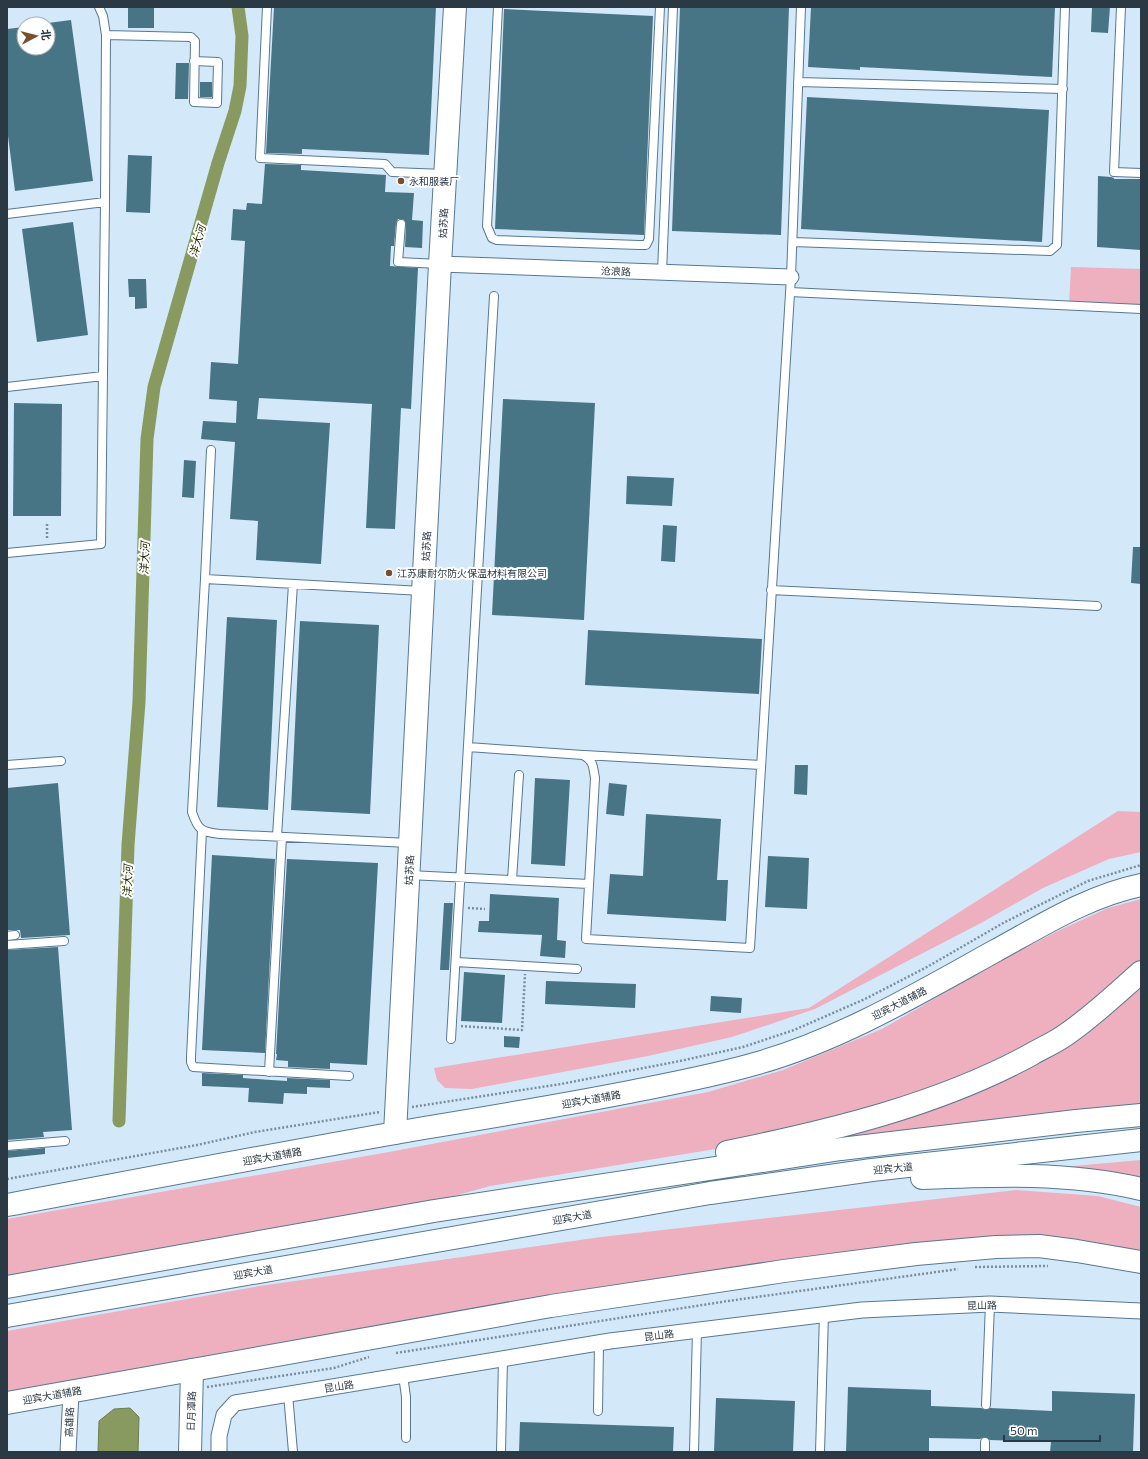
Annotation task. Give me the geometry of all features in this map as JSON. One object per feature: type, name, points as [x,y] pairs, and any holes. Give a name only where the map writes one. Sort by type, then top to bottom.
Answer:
[{"type":"main road","name":"姑苏路","points":[[395,1133],[440,264],[455,7]]},
{"type":"main road","name":"迎宾大道辅路","points":[[7,1205],[395,1133],[662,1086],[760,1063],[826,1038],[900,1004],[1060,915],[1102,896],[1141,885]]},
{"type":"main road","points":[[7,1287],[434,1211],[760,1145],[853,1123],[966,1086],[1010,1066],[1064,1036],[1141,972]]},
{"type":"main road","points":[[434,1211],[840,1149],[1076,1121],[1141,1115]]},
{"type":"main road","name":"迎宾大道","points":[[7,1316],[710,1193],[872,1170],[1141,1140]]},
{"type":"main road","points":[[710,1193],[903,1179],[1007,1175],[1084,1179],[1141,1189]]},
{"type":"main road","name":"迎宾大道辅路","points":[[7,1403],[71,1392],[192,1379],[551,1306],[784,1271],[916,1254],[996,1247],[1039,1246],[1077,1250],[1141,1262]]},
{"type":"main road","name":"日月潭路","points":[[190,1452],[192,1379]]},
{"type":"street","name":"沧浪路","points":[[440,264],[791,277]]},
{"type":"street","name":"昆山路","points":[[219,1452],[219,1436],[224,1414],[236,1403],[599,1343],[862,1310],[990,1304],[1141,1311]]},
{"type":"street","name":"高雄路","points":[[68,1452],[71,1392]]},
{"type":"lane","points":[[7,553],[101,544],[106,36],[103,16],[99,7]]},
{"type":"lane","points":[[267,7],[260,158],[385,164],[392,172],[446,174]]},
{"type":"lane","points":[[498,7],[487,226],[492,238],[497,240],[646,245],[649,239],[660,7]]},
{"type":"lane","points":[[662,272],[673,7]]},
{"type":"lane","points":[[583,755],[590,758],[595,778],[586,939],[750,948],[793,242],[801,7]]},
{"type":"lane","points":[[793,242],[1050,251],[1057,245],[1065,7]]},
{"type":"lane","points":[[1121,7],[1114,172],[1141,173]]},
{"type":"lane","points":[[106,36],[191,37],[195,41],[194,61],[194,102],[217,103],[218,62],[194,61]]},
{"type":"lane","points":[[798,82],[1063,89]]},
{"type":"lane","points":[[7,214],[105,202]]},
{"type":"lane","points":[[401,224],[398,262],[440,264]]},
{"type":"lane","points":[[790,292],[1141,309]]},
{"type":"lane","points":[[451,1039],[494,296]]},
{"type":"lane","points":[[7,387],[103,376]]},
{"type":"lane","points":[[211,450],[192,812],[195,821],[202,830],[213,833],[410,843]]},
{"type":"lane","points":[[205,579],[423,592]]},
{"type":"lane","points":[[269,1072],[293,584]]},
{"type":"lane","points":[[771,590],[1097,606]]},
{"type":"lane","points":[[468,747],[760,765]]},
{"type":"lane","points":[[7,765],[61,761]]},
{"type":"lane","points":[[512,880],[519,775]]},
{"type":"lane","points":[[202,830],[191,1062],[193,1067],[349,1076]]},
{"type":"lane","points":[[409,875],[589,884]]},
{"type":"lane","points":[[7,945],[64,941]]},
{"type":"lane","points":[[456,962],[576,969]]},
{"type":"lane","points":[[7,1146],[65,1141]]},
{"type":"lane","points":[[986,1405],[990,1304]]},
{"type":"lane","points":[[820,1452],[824,1314]]},
{"type":"lane","points":[[694,1452],[697,1330]]},
{"type":"lane","points":[[598,1410],[599,1343]]},
{"type":"lane","points":[[501,1452],[503,1359]]},
{"type":"lane","points":[[403,1375],[406,1397],[406,1438]]},
{"type":"lane","points":[[288,1394],[292,1452]]},
{"type":"lane","points":[[985,1442],[985,1452]]},
{"type":"path","points":[[46,524],[47,549]]},
{"type":"path","points":[[7,1179],[197,1145],[255,1132],[561,1084],[743,1047],[794,1030],[865,999],[927,967],[1005,922],[1088,880],[1141,865]]},
{"type":"path","points":[[459,908],[486,909]]},
{"type":"path","points":[[452,1026],[522,1030],[526,966]]},
{"type":"path","points":[[968,1268],[1050,1266]]},
{"type":"path","points":[[394,1353],[728,1300],[961,1269]]},
{"type":"path","points":[[192,1379],[334,1368],[371,1357]]},
{"type":"shaded area","points":[[1071,267],[1141,269],[1141,309],[1069,306]]},
{"type":"shaded area","points":[[1118,811],[1141,812],[1141,852],[1109,859],[1043,888],[981,923],[815,1009],[732,1037],[648,1056],[472,1089],[445,1088],[437,1080],[434,1068],[809,1008]]},
{"type":"shaded area","points":[[1141,899],[1141,1111],[838,1139],[806,1130],[746,1144],[490,1186],[433,1202],[7,1278],[7,1219],[389,1152],[708,1092],[783,1070],[882,1029],[1009,956],[1060,930],[1108,908]]},
{"type":"shaded area","points":[[1141,1160],[1141,1186],[1051,1168]]},
{"type":"shaded area","points":[[1016,1190],[1098,1196],[1141,1207],[1141,1254],[1054,1241],[7,1396],[7,1331],[260,1286],[601,1237]]},
{"type":"shaded area","points":[[130,1408],[139,1417],[138,1452],[98,1452],[99,1421],[114,1409]]},
{"type":"building","points":[[128,7],[154,7],[154,28],[128,28]]},
{"type":"building","points":[[274,7],[436,7],[429,155],[302,149],[302,154],[266,153]]},
{"type":"building","points":[[680,7],[789,7],[781,235],[672,231]]},
{"type":"building","points":[[811,7],[1055,7],[1052,77],[860,67],[860,70],[808,67]]},
{"type":"building","points":[[1092,7],[1110,7],[1108,33],[1091,32]]},
{"type":"building","points":[[504,9],[653,16],[644,235],[495,229]]},
{"type":"building","points":[[71,20],[93,181],[15,191],[7,128],[7,29],[16,28],[16,56],[56,56],[56,22]]},
{"type":"building","points":[[176,63],[189,63],[188,99],[175,99]]},
{"type":"building","points":[[200,82],[212,82],[212,97],[200,97]]},
{"type":"building","points":[[807,97],[1049,110],[1042,242],[801,229]]},
{"type":"building","points":[[128,155],[152,156],[150,213],[126,212]]},
{"type":"building","points":[[265,164],[301,165],[301,170],[386,175],[385,192],[414,193],[412,220],[423,221],[422,248],[405,247],[406,224],[404,220],[401,219],[398,219],[396,223],[394,246],[391,246],[390,266],[418,268],[411,409],[401,408],[395,529],[366,528],[372,404],[259,398],[257,419],[330,423],[321,564],[256,560],[258,521],[230,519],[235,442],[201,439],[203,421],[236,423],[237,401],[209,399],[211,362],[238,364],[245,241],[231,240],[233,209],[246,210],[247,203],[262,204]]},
{"type":"building","points":[[1098,176],[1111,177],[1114,179],[1141,179],[1141,250],[1097,247]]},
{"type":"building","points":[[73,222],[88,335],[37,342],[22,229]]},
{"type":"building","points":[[128,279],[146,279],[147,308],[135,309],[135,297],[129,297]]},
{"type":"building","points":[[503,399],[595,403],[584,620],[492,615]]},
{"type":"building","points":[[14,403],[62,404],[61,516],[13,516]]},
{"type":"building","points":[[184,460],[196,461],[194,498],[182,497]]},
{"type":"building","points":[[627,476],[674,478],[672,506],[626,504]]},
{"type":"building","points":[[663,525],[677,526],[675,562],[661,561]]},
{"type":"building","points":[[1133,547],[1141,547],[1141,584],[1131,583]]},
{"type":"building","points":[[227,617],[277,620],[268,810],[217,807]]},
{"type":"building","points":[[300,621],[379,625],[370,814],[291,810]]},
{"type":"building","points":[[588,630],[762,639],[759,694],[585,685]]},
{"type":"building","points":[[795,765],[808,765],[807,795],[794,794]]},
{"type":"building","points":[[535,778],[570,780],[565,866],[531,864]]},
{"type":"building","points":[[58,783],[70,935],[21,938],[20,930],[7,930],[7,788]]},
{"type":"building","points":[[609,783],[627,785],[624,816],[606,814]]},
{"type":"building","points":[[646,814],[721,819],[717,880],[728,880],[726,921],[607,914],[610,874],[643,876]]},
{"type":"building","points":[[212,855],[275,859],[265,1053],[202,1050]]},
{"type":"building","points":[[768,856],[809,858],[807,909],[765,907]]},
{"type":"building","points":[[287,859],[378,863],[367,1065],[330,1063],[330,1069],[288,1067],[288,1061],[276,1060]]},
{"type":"building","points":[[490,894],[559,898],[557,940],[566,941],[565,958],[540,956],[542,935],[478,932],[479,921],[489,921]]},
{"type":"building","points":[[444,903],[453,903],[449,970],[440,970]]},
{"type":"building","points":[[58,947],[72,1130],[43,1132],[44,1137],[7,1140],[7,950]]},
{"type":"building","points":[[464,972],[505,975],[502,1023],[461,1021]]},
{"type":"building","points":[[546,981],[636,984],[635,1008],[545,1004]]},
{"type":"building","points":[[711,996],[742,998],[741,1013],[710,1011]]},
{"type":"building","points":[[504,1036],[520,1037],[519,1048],[504,1047]]},
{"type":"building","points":[[202,1073],[243,1075],[243,1078],[287,1081],[287,1078],[330,1080],[330,1088],[307,1087],[307,1094],[284,1093],[283,1104],[248,1102],[249,1088],[202,1086]]},
{"type":"building","points":[[45,1148],[45,1154],[7,1158],[7,1151]]},
{"type":"building","points":[[848,1387],[931,1390],[931,1406],[981,1408],[986,1410],[990,1408],[1052,1411],[1052,1391],[1135,1394],[1133,1452],[1050,1452],[1051,1442],[990,1440],[985,1437],[980,1439],[929,1438],[929,1452],[846,1452]]},
{"type":"building","points":[[716,1398],[795,1401],[793,1452],[714,1452]]},
{"type":"building","points":[[520,1422],[674,1427],[673,1452],[519,1452]]},
{"type":"waterway","name":"洋大河","points":[[119,1121],[128,845],[139,702],[147,439],[154,387],[218,163],[235,111],[240,86],[242,36],[238,7]]},
{"type":"place","name":"永和服装厂","points":[[401,181]]},
{"type":"place","name":"江苏康耐尔防火保温材料有限公司","points":[[389,573]]}]
